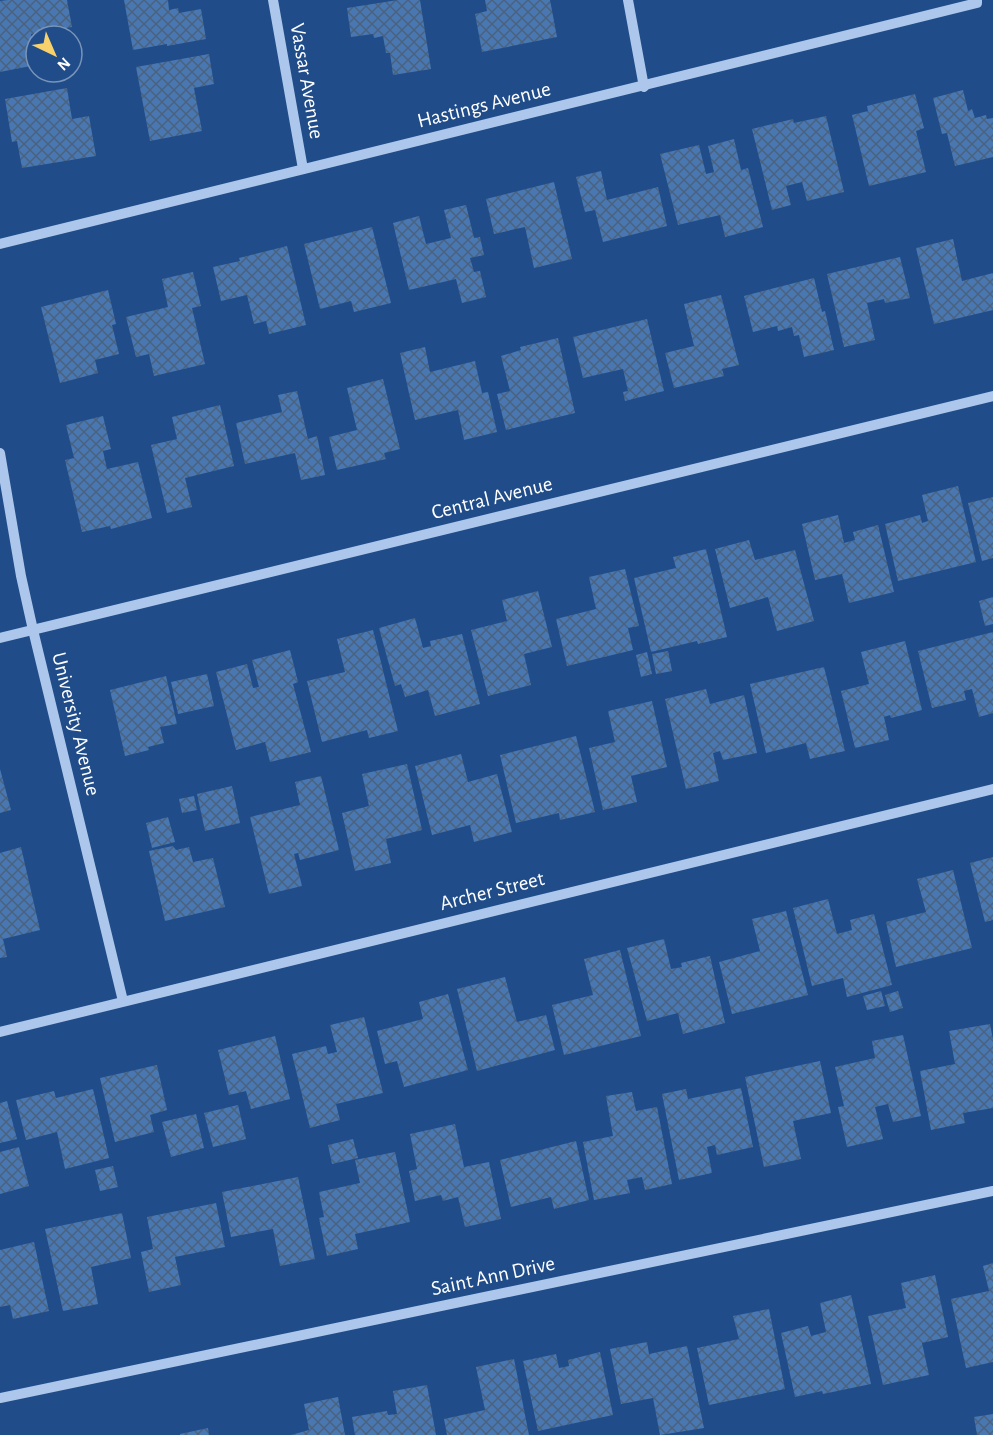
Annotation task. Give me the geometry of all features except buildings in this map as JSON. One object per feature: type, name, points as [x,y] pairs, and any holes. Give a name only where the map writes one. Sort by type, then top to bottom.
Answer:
[{"type":"street","name":"Vassar Avenue","points":[[273,0],[303,169]]},
{"type":"street","points":[[628,0],[644,87]]},
{"type":"street","name":"Hastings Avenue","points":[[0,244],[644,87],[977,2]]},
{"type":"street","name":"Central Avenue","points":[[0,638],[993,396]]},
{"type":"street","name":"University Avenue","points":[[0,453],[21,576],[33,630],[123,1001]]},
{"type":"street","name":"Archer Street","points":[[0,1032],[993,789]]},
{"type":"street","name":"Saint Ann Drive","points":[[0,1398],[993,1191]]}]
